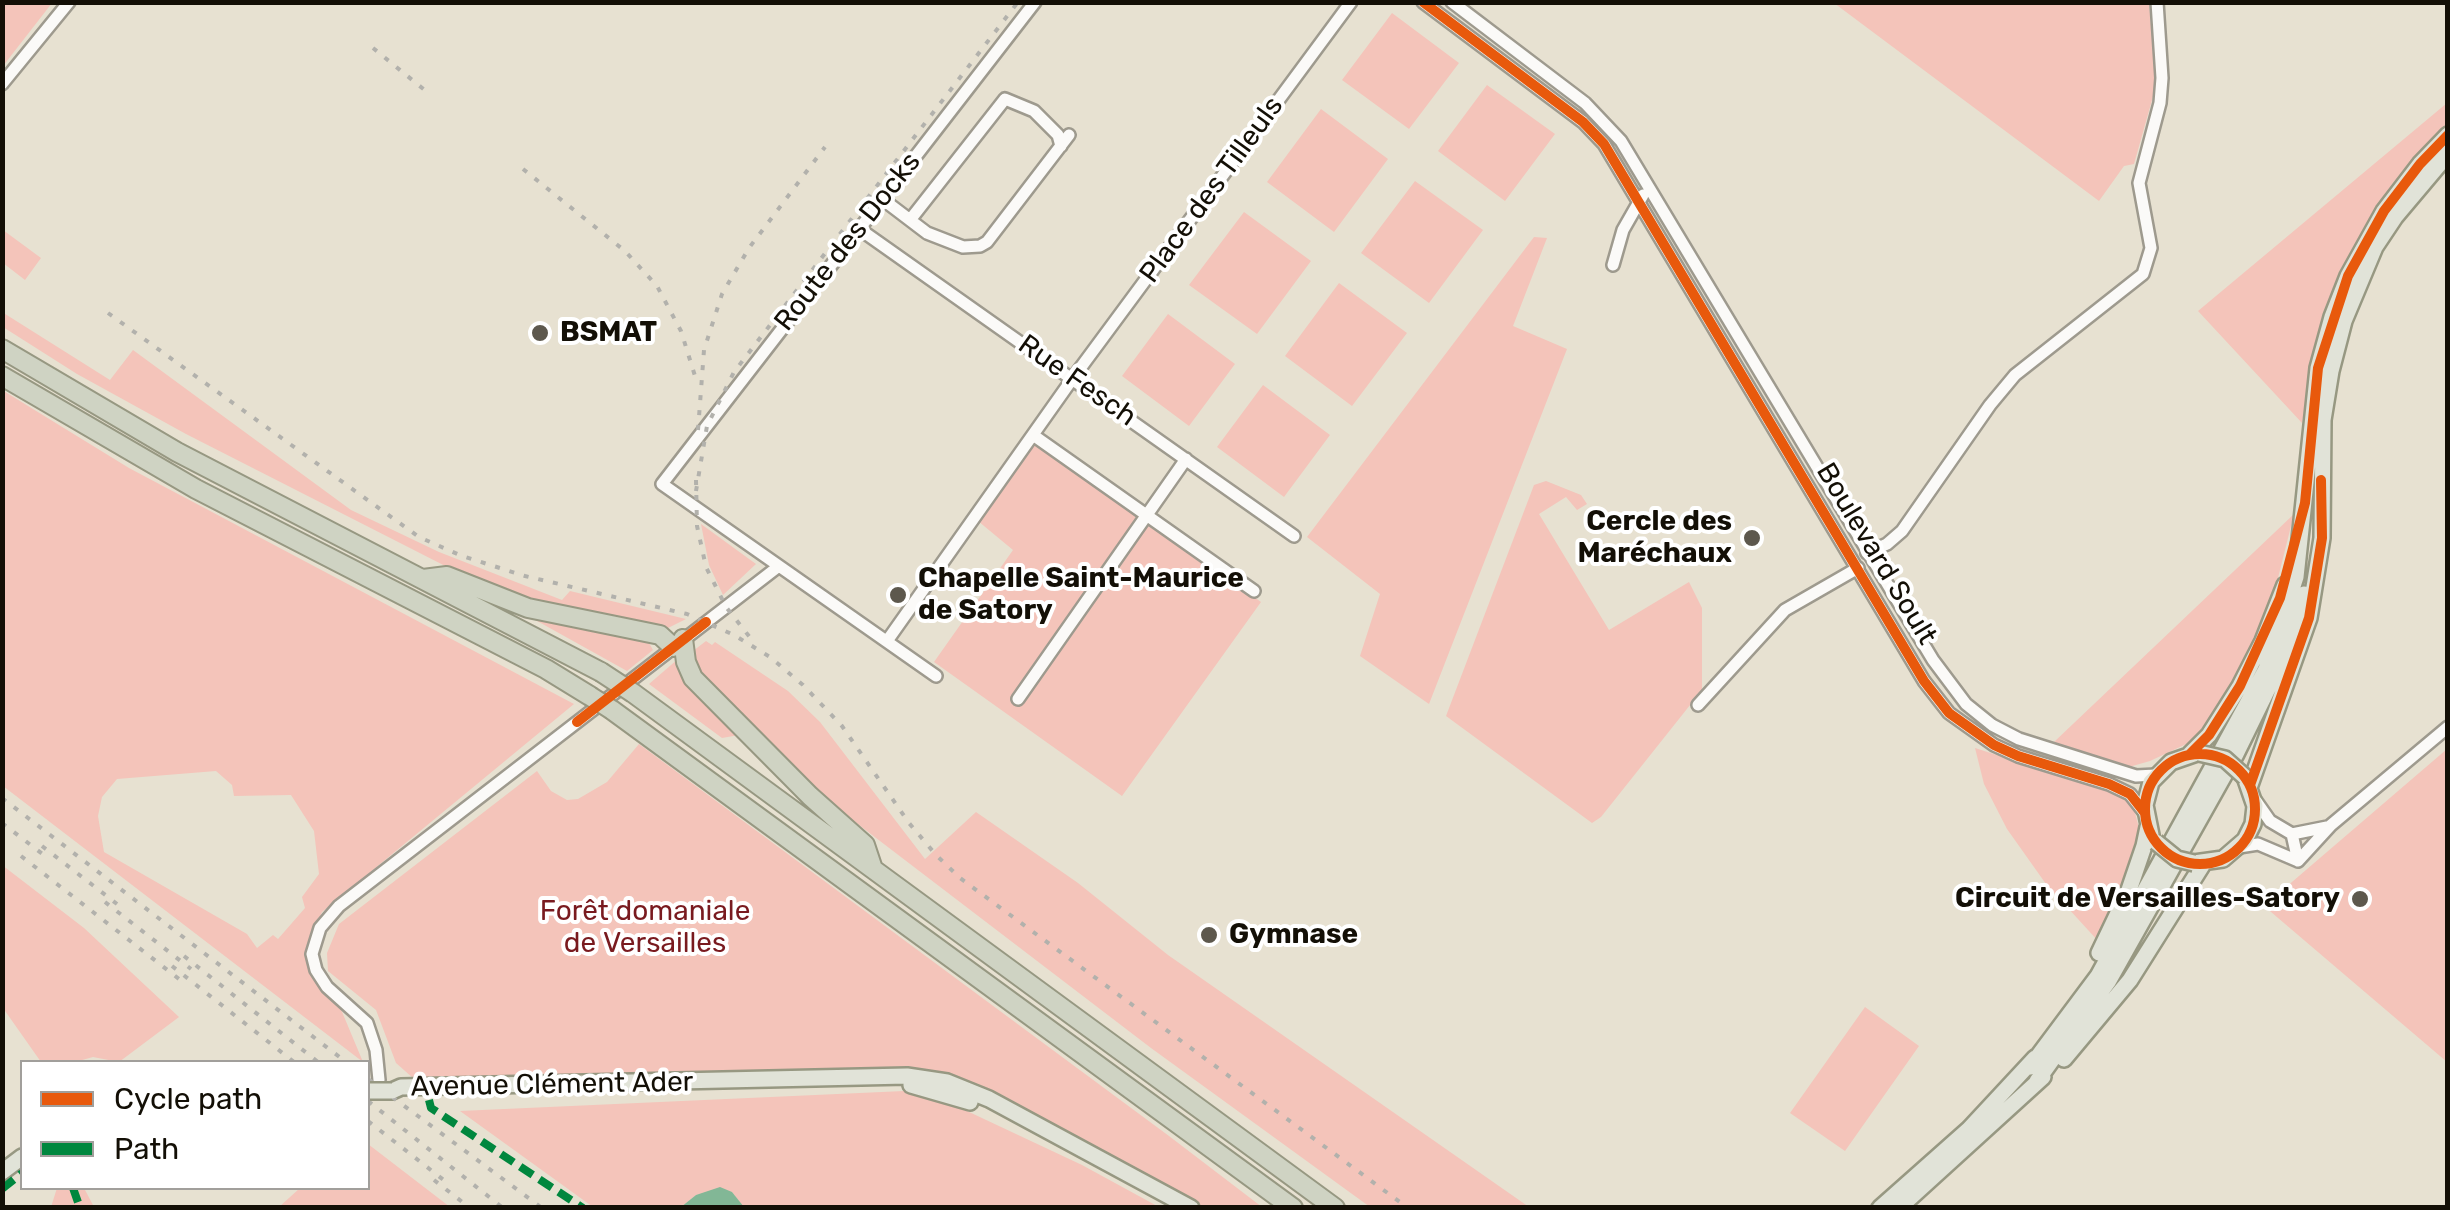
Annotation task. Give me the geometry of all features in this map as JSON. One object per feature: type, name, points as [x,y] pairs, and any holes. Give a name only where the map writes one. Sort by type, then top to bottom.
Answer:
[{"type":"highway","points":[[2,349],[177,452],[601,672],[1334,1208]]},
{"type":"highway","points":[[2,376],[196,490],[546,669],[612,710],[1273,1199],[1292,1208]]},
{"type":"highway","points":[[422,580],[447,576],[528,608],[660,635],[678,643],[694,678],[756,744],[864,845],[872,867]]},
{"type":"main road","points":[[1880,1208],[2034,1074],[2098,976],[2258,687],[2292,594],[2306,503],[2318,368],[2348,276],[2384,211],[2448,135]]},
{"type":"main road","points":[[1898,1208],[2034,1074],[2108,982],[2265,702],[2303,601],[2331,372],[2359,283],[2375,247],[2395,217],[2448,154]]},
{"type":"main road","points":[[2146,820],[2156,842],[2169,854],[2199,864],[2223,859],[2240,847],[2253,824],[2250,786],[2309,618],[2322,538],[2320,486]]},
{"type":"main road","points":[[2194,754],[2224,712],[2263,641],[2288,573],[2306,503]]},
{"type":"main road","points":[[2034,1074],[2106,942],[2129,890],[2144,846],[2146,797],[2156,775],[2170,762],[2194,754],[2225,760],[2250,786]]},
{"type":"main road","points":[[2034,1074],[2056,1068],[2086,1036],[2130,980],[2199,864]]},
{"type":"main road","name":"Avenue Clément Ader","points":[[380,1087],[920,1078],[948,1082],[990,1100],[1191,1208]]},
{"type":"main road","name":"Avenue Clément Ader","points":[[380,1087],[412,1095],[907,1085],[949,1094],[991,1110],[1174,1208]]},
{"type":"street","points":[[2,84],[69,2]]},
{"type":"street","name":"Route des Docks","points":[[778,566],[662,484],[1035,2]]},
{"type":"street","name":"Place des Tilleuls","points":[[888,642],[1073,378],[1352,2]]},
{"type":"street","name":"Boulevard Soult","points":[[1423,2],[1583,122],[1604,144],[1924,681],[1949,713],[1994,745],[2018,756],[2130,794],[2146,820]]},
{"type":"street","name":"Boulevard Soult","points":[[1452,2],[1604,120],[1621,141],[1867,553],[1933,660],[1966,704],[1992,725],[2020,739],[2136,776],[2156,775]]},
{"type":"street","points":[[1867,553],[1887,544],[1902,531],[2015,375],[2142,274],[2151,248],[2139,184],[2160,102],[2162,78],[2157,2]]},
{"type":"street","points":[[1460,31],[1470,16]]},
{"type":"street","points":[[881,198],[910,220],[928,233],[963,247],[980,246],[1065,141],[1034,110],[1005,99],[910,220]]},
{"type":"street","points":[[1612,265],[1638,198],[1651,190]]},
{"type":"street","points":[[1623,230],[1663,219],[1665,213]]},
{"type":"street","name":"Rue Fesch","points":[[858,228],[1294,536]]},
{"type":"street","points":[[1032,435],[1254,591]]},
{"type":"street","points":[[1018,700],[1186,459]]},
{"type":"street","points":[[380,1087],[376,1050],[366,1023],[327,987],[316,970],[312,954],[320,928],[339,906],[778,566],[936,676]]},
{"type":"street","points":[[1698,705],[1785,610],[1858,568]]},
{"type":"street","points":[[2298,862],[2331,825],[2448,726]]},
{"type":"street","points":[[2250,786],[2270,821],[2292,834],[2331,825]]},
{"type":"street","points":[[2292,834],[2298,862]]},
{"type":"street","points":[[2240,847],[2258,844],[2298,862]]},
{"type":"green space","points":[[2,3],[52,3],[3,66]]},
{"type":"green space","points":[[1834,3],[2149,3],[2154,93],[2134,164],[2124,166],[2099,201]]},
{"type":"green space","points":[[1392,13],[1459,63],[1409,129],[1342,80]]},
{"type":"green space","points":[[1487,85],[1555,134],[1505,201],[1438,151]]},
{"type":"green space","points":[[2447,103],[2447,127],[2393,183],[2333,290],[2313,360],[2302,423],[2198,311]]},
{"type":"green space","points":[[1321,109],[1388,159],[1334,232],[1267,182]]},
{"type":"green space","points":[[1415,181],[1483,230],[1429,303],[1361,253]]},
{"type":"green space","points":[[1244,212],[1311,261],[1257,334],[1189,285]]},
{"type":"green space","points":[[3,230],[41,258],[25,280],[3,263]]},
{"type":"green space","points":[[1534,237],[1547,238],[1513,326],[1567,349],[1429,704],[1360,656],[1380,594],[1307,537]]},
{"type":"green space","points":[[1339,283],[1407,333],[1352,406],[1285,356]]},
{"type":"green space","points":[[2,312],[110,380],[133,350],[351,510],[439,552],[562,600],[570,591],[686,619],[668,628],[577,612],[514,595],[459,573],[77,374],[3,327]]},
{"type":"green space","points":[[1168,314],[1235,364],[1189,426],[1122,376]]},
{"type":"green space","points":[[1263,385],[1330,435],[1284,497],[1217,447]]},
{"type":"green space","points":[[2,390],[129,468],[574,704],[322,912],[310,941],[310,970],[340,1007],[360,1060],[3,786]],"holes":[[[216,771],[232,785],[234,796],[291,795],[314,831],[319,874],[302,897],[305,908],[278,939],[273,935],[257,948],[247,934],[104,852],[98,816],[102,797],[117,779]]]},
{"type":"green space","points":[[1034,442],[1261,602],[1122,796],[934,662],[1013,550],[978,521]]},
{"type":"green space","points":[[1546,481],[1581,495],[1587,504],[1577,510],[1566,497],[1539,514],[1609,630],[1689,582],[1702,608],[1702,690],[1601,817],[1592,823],[1446,716],[1534,485]]},
{"type":"green space","points":[[2294,514],[2272,602],[2233,689],[2197,739],[2129,767],[2054,742]]},
{"type":"green space","points":[[701,524],[756,564],[723,595],[709,565]]},
{"type":"green space","points":[[530,617],[645,636],[653,650],[627,671]]},
{"type":"green space","points":[[706,641],[712,645],[715,642],[788,691],[820,722],[925,859],[976,812],[1078,883],[1168,955],[1529,1207],[1370,1207],[1151,1048],[825,799],[696,667],[693,651]]},
{"type":"green space","points":[[678,659],[739,735],[722,738],[649,684]]},
{"type":"green space","name":"Forêt domaniale de Versailles","points":[[639,744],[1262,1207],[1195,1207],[960,1085],[907,1071],[413,1078],[396,1063],[376,1010],[328,971],[327,953],[339,924],[537,771],[551,791],[567,800],[578,799],[607,782]]},
{"type":"green space","points":[[1975,748],[2121,795],[2134,809],[2140,832],[2138,853],[2099,942],[2046,884],[2007,829],[1984,784]]},
{"type":"green space","name":"Circuit de Versailles-Satory","points":[[2447,749],[2447,1062],[2264,906]]},
{"type":"green space","points":[[2,865],[84,928],[179,1017],[122,1060],[40,1060],[3,1008]]},
{"type":"green space","points":[[1865,1007],[1919,1046],[1845,1151],[1790,1113]]},
{"type":"green space","points":[[904,1091],[950,1103],[1082,1165],[1159,1207],[744,1208],[732,1192],[696,1195],[681,1207],[593,1207],[460,1111]]},
{"type":"green space","points":[[370,1146],[450,1207],[279,1207],[298,1190],[370,1190]]},
{"type":"green space","points":[[56,1190],[85,1190],[94,1207],[51,1207]]},
{"type":"shaded area","points":[[720,1187],[732,1192],[744,1207],[681,1207],[696,1195]]},
{"type":"railway","points":[[696,491],[707,426],[734,372],[1018,2]]},
{"type":"railway","points":[[373,48],[427,92]]},
{"type":"railway","points":[[698,430],[704,350],[722,294],[749,248],[825,147]]},
{"type":"railway","points":[[523,169],[625,251],[657,286],[681,331],[695,376]]},
{"type":"railway","points":[[108,313],[419,537],[525,576],[687,614],[770,657],[842,726],[909,823],[960,878],[1408,1208]]},
{"type":"railway","points":[[696,480],[697,526],[706,567],[726,607],[752,640]]},
{"type":"railway","points":[[2,798],[343,1060]]},
{"type":"railway","points":[[2,823],[49,859]]},
{"type":"railway","points":[[42,846],[117,904]]},
{"type":"railway","points":[[21,856],[179,979]]},
{"type":"railway","points":[[105,902],[191,969]]},
{"type":"railway","points":[[184,956],[315,1060]]},
{"type":"railway","points":[[172,966],[291,1060]]},
{"type":"railway","points":[[370,1080],[542,1208]]},
{"type":"railway","points":[[370,1103],[503,1208]]},
{"type":"railway","points":[[370,1123],[450,1185]]},
{"type":"railway","points":[[434,1180],[470,1208]]},
{"type":"marked path","points":[[429,1100],[431,1108],[583,1208]]},
{"type":"marked path","points":[[2,1189],[20,1175]]},
{"type":"marked path","points":[[74,1190],[80,1208]]},
{"type":"cycle path","points":[[1423,2],[1583,122],[1604,144],[1924,681],[1949,713],[1994,745],[2018,756],[2130,794],[2145,813]]},
{"type":"cycle path","points":[[2190,754],[2209,735],[2240,686],[2280,598],[2305,503],[2318,368],[2348,276],[2384,211],[2448,135]]},
{"type":"cycle path","points":[[2250,785],[2309,618],[2322,538],[2321,480]]},
{"type":"cycle path","points":[[577,722],[706,622]]},
{"type":"cycle path","points":[[2200,754],[2221,758],[2239,770],[2251,788],[2255,809],[2251,830],[2239,848],[2221,860],[2200,864],[2179,860],[2161,848],[2149,830],[2145,809],[2149,788],[2161,770],[2179,758],[2200,754]]},
{"type":"place","name":"BSMAT","points":[[540,333]]},
{"type":"place","name":"Cercle des Maréchaux","points":[[1752,538]]},
{"type":"place","name":"Chapelle Saint-Maurice de Satory","points":[[898,595]]},
{"type":"place","name":"Circuit de Versailles-Satory","points":[[2360,899]]},
{"type":"place","name":"Gymnase","points":[[1209,935]]}]
